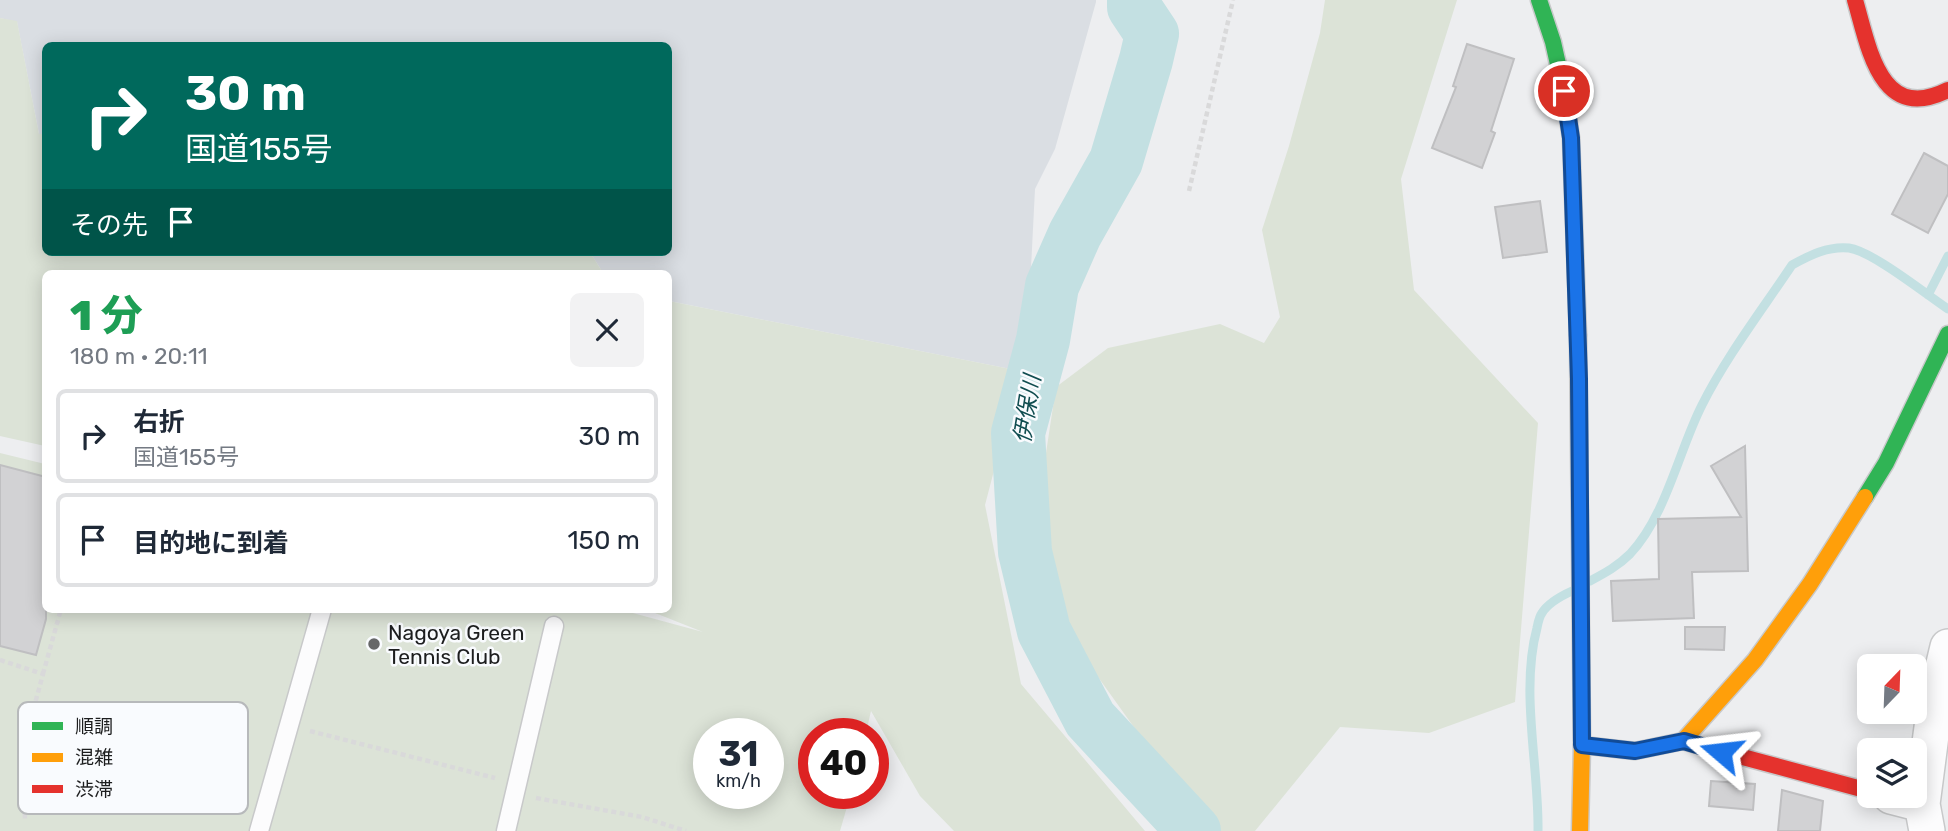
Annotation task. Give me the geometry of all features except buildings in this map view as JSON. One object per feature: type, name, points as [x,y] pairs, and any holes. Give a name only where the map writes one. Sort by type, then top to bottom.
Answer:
[{"type":"main road","points":[[1539,0],[1553,42],[1571,138],[1579,379],[1582,745],[1580,831]]},
{"type":"main road","points":[[1855,0],[1871,55],[1890,88],[1905,97],[1922,100],[1948,90]]},
{"type":"main road","points":[[1684,741],[1755,660],[1810,584],[1886,463],[1948,334]]},
{"type":"main road","points":[[1582,745],[1635,751],[1684,741],[1857,788]]},
{"type":"street","points":[[1913,810],[1948,647]]},
{"type":"lane","points":[[259,831],[321,613]]},
{"type":"lane","points":[[506,831],[554,626]]},
{"type":"path","points":[[1189,191],[1233,0]]},
{"type":"path","points":[[35,702],[60,613]]},
{"type":"path","points":[[0,660],[43,674]]},
{"type":"path","points":[[289,726],[516,787],[542,800],[642,817],[686,831]]},
{"type":"path","points":[[26,814],[26,822]]},
{"type":"shaded area","points":[[0,0],[1096,0],[1055,149],[1035,189],[1030,288],[1020,371],[672,302],[672,270],[601,270],[592,256],[672,256],[672,42],[42,42],[42,134],[39,134],[17,22],[0,18]]},
{"type":"shaded area","points":[[1325,0],[1457,0],[1401,179],[1414,290],[1538,423],[1515,702],[1429,733],[1340,727],[1255,831],[1219,831],[1156,758],[1078,649],[1036,519],[1056,387],[1108,348],[1220,324],[1264,343],[1280,317],[1262,230],[1289,146],[1320,33]]},
{"type":"shaded area","points":[[0,18],[17,21],[39,134],[42,134],[42,256],[592,256],[601,270],[42,270],[42,445],[0,436]]},
{"type":"shaded area","points":[[672,302],[1020,371],[985,505],[1021,684],[1145,831],[954,831],[920,796],[889,742],[889,718],[875,718],[871,711],[869,718],[798,718],[798,809],[846,809],[840,831],[0,831],[0,453],[42,463],[42,613],[633,613],[703,632],[655,613],[672,613]]},
{"type":"waterway","name":"伊保川","points":[[1134,0],[1134,7],[1152,34],[1146,60],[1116,161],[1075,234],[1052,286],[1043,340],[1018,433],[1025,552],[1044,631],[1090,719],[1194,831]]},
{"type":"waterway","points":[[1590,581],[1621,562],[1642,539],[1663,502],[1702,405],[1733,351],[1792,265],[1826,250],[1849,248],[1885,265],[1948,309]]},
{"type":"waterway","points":[[1928,295],[1948,256]]},
{"type":"waterway","points":[[1538,831],[1530,703],[1532,652],[1541,615],[1551,603],[1572,591]]},
{"type":"traffic: fast","points":[[1539,0],[1553,42],[1571,138],[1578,335]]},
{"type":"traffic: fast","points":[[1865,497],[1886,463],[1948,334]]},
{"type":"traffic: slow","points":[[1578,335],[1582,745],[1580,831]]},
{"type":"traffic: slow","points":[[1683,741],[1755,660],[1810,584],[1865,497]]},
{"type":"traffic: jam","points":[[1855,0],[1873,59],[1881,76],[1892,89],[1907,97],[1925,98],[1948,90]]},
{"type":"traffic: jam","points":[[1582,745],[1635,751],[1683,741],[1857,788]]},
{"type":"place","name":"Nagoya Green Tennis Club","points":[[374,644]]},
{"type":"route","points":[[1564,91],[1571,138],[1579,379],[1582,745],[1635,751],[1684,741],[1721,752]]}]
